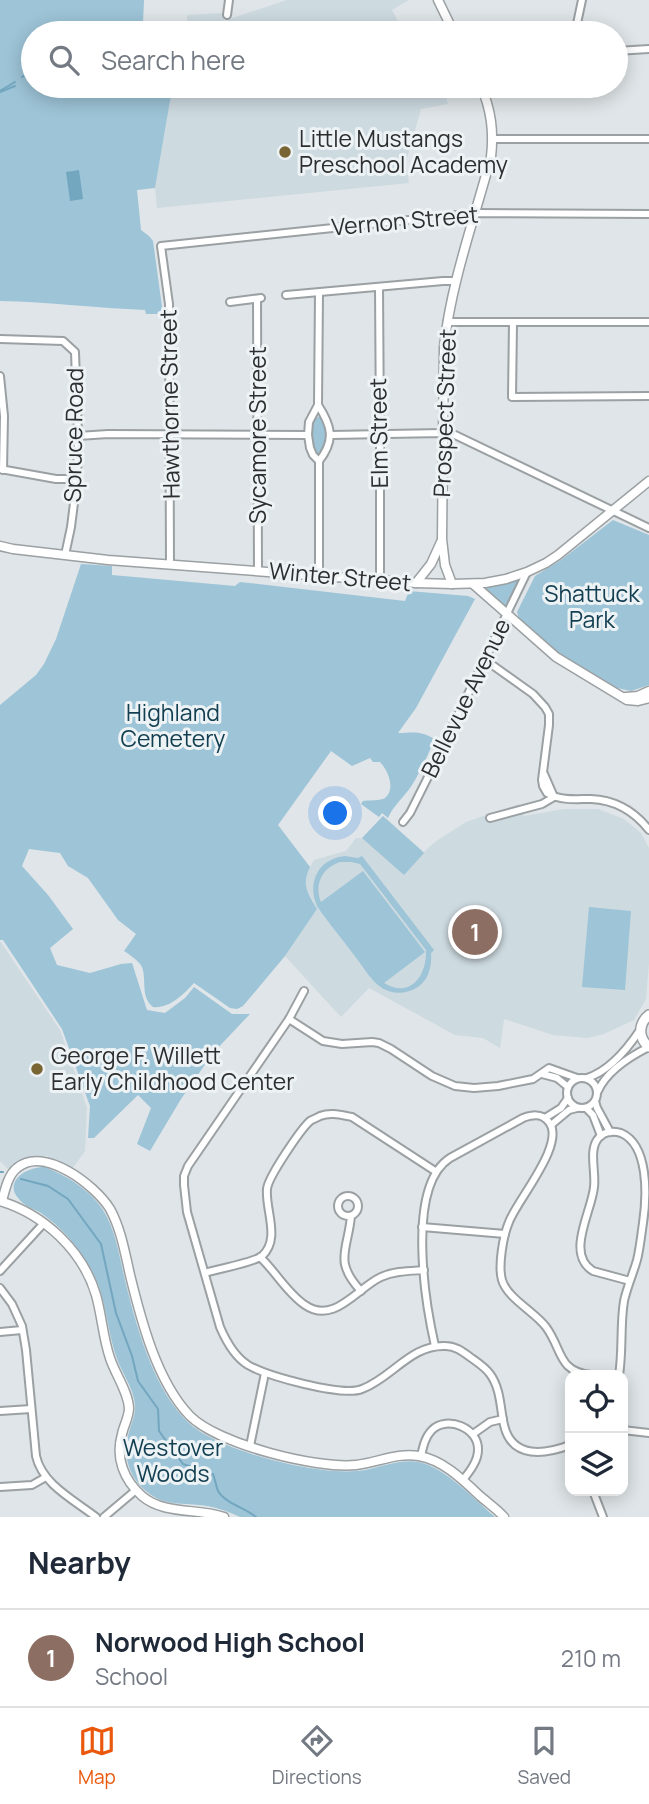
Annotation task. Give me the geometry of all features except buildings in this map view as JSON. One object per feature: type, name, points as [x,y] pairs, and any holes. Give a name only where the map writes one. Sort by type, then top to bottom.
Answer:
[{"type":"main road","points":[[649,1015],[640,1030],[642,1039],[649,1047]]},
{"type":"street","points":[[227,15],[229,0]]},
{"type":"street","points":[[438,0],[448,21]]},
{"type":"street","points":[[578,21],[582,0]]},
{"type":"street","points":[[628,50],[649,49]]},
{"type":"street","name":"Prospect Street","points":[[452,584],[442,539],[444,347],[456,281],[491,157],[492,120],[486,98]]},
{"type":"street","points":[[493,139],[649,139]]},
{"type":"street","name":"Vernon Street","points":[[161,246],[476,213],[649,214]]},
{"type":"street","name":"Hawthorne Street","points":[[161,246],[169,304],[170,564]]},
{"type":"street","points":[[286,295],[456,281]]},
{"type":"street","name":"Elm Street","points":[[379,287],[380,580]]},
{"type":"street","points":[[319,293],[318,405],[309,422],[308,435],[310,448],[319,461]]},
{"type":"street","name":"Sycamore Street","points":[[230,302],[259,299],[258,570]]},
{"type":"street","points":[[447,322],[649,322]]},
{"type":"street","points":[[513,322],[512,397],[649,396]]},
{"type":"street","name":"Spruce Road","points":[[0,339],[63,341],[72,347],[76,359],[77,479],[65,555]]},
{"type":"street","points":[[0,376],[4,416],[1,470],[56,479],[77,479]]},
{"type":"street","points":[[318,405],[326,416],[331,435],[319,461],[319,575]]},
{"type":"street","points":[[331,435],[443,433],[457,436],[649,528]]},
{"type":"street","points":[[78,436],[308,435]]},
{"type":"street","name":"Winter Street","points":[[0,546],[65,555],[416,583],[496,582],[539,567],[558,555],[649,481]]},
{"type":"street","name":"Prospect Street","points":[[416,583],[436,555],[442,539]]},
{"type":"street","name":"Bellevue Avenue","points":[[403,822],[426,781],[527,572]]},
{"type":"street","points":[[473,584],[556,657],[620,696],[634,702],[649,698]]},
{"type":"street","points":[[484,659],[533,694],[549,714],[544,774],[554,797]]},
{"type":"street","points":[[620,696],[632,697],[649,691]]},
{"type":"street","points":[[490,818],[541,804],[554,797],[598,799],[627,809],[646,824],[649,830]]},
{"type":"street","points":[[304,991],[289,1018],[188,1166],[184,1176],[187,1212],[225,1338],[242,1360],[265,1373],[337,1391],[359,1391],[415,1353],[435,1346],[457,1348],[486,1368],[497,1388],[508,1435],[523,1449],[542,1453],[565,1448]]},
{"type":"street","points":[[289,1018],[323,1041],[342,1044],[372,1041],[379,1043],[432,1076],[455,1086],[474,1088],[533,1079],[549,1068],[566,1076],[587,1078],[618,1057],[640,1030]]},
{"type":"street","points":[[610,1132],[597,1108],[595,1101],[598,1091],[610,1074],[649,1047]]},
{"type":"street","points":[[542,1074],[557,1078],[568,1087]]},
{"type":"street","points":[[577,1078],[568,1087],[568,1098],[571,1104],[578,1108]]},
{"type":"street","points":[[587,1078],[594,1083],[598,1091]]},
{"type":"street","points":[[548,1122],[568,1098]]},
{"type":"street","points":[[548,1122],[569,1110],[586,1108],[595,1101]]},
{"type":"street","points":[[586,1108],[593,1115],[601,1136]]},
{"type":"street","points":[[205,1273],[260,1257],[268,1248],[271,1238],[267,1187],[270,1179],[310,1122],[320,1116],[335,1114],[352,1117],[435,1171]]},
{"type":"street","points":[[435,1346],[424,1270],[422,1227],[427,1195],[435,1171],[450,1158],[523,1118],[535,1115],[548,1122]]},
{"type":"street","points":[[548,1122],[552,1142],[545,1161],[513,1213],[505,1234],[501,1274],[505,1288],[546,1327],[567,1367],[573,1370]]},
{"type":"street","points":[[619,1370],[624,1308],[636,1262],[648,1190],[641,1152],[624,1134],[610,1132],[596,1141],[594,1188],[581,1237],[582,1256],[593,1272],[630,1281]]},
{"type":"street","points":[[224,1517],[159,1506],[136,1490],[125,1475],[120,1458],[120,1441],[128,1414],[128,1401],[108,1354],[96,1294],[87,1274],[59,1236],[44,1223],[1,1201],[14,1171],[22,1164],[31,1161],[52,1164],[92,1188],[108,1207],[127,1262],[142,1324],[159,1366],[178,1400],[202,1426],[250,1446],[326,1465],[356,1465],[398,1456],[421,1456],[463,1480],[504,1517]]},
{"type":"street","points":[[351,1216],[344,1262],[349,1275],[361,1291]]},
{"type":"street","points":[[0,1271],[44,1223]]},
{"type":"street","points":[[422,1227],[505,1234]]},
{"type":"street","points":[[260,1257],[293,1295],[312,1309],[328,1311],[343,1305],[372,1282],[388,1274],[424,1270]]},
{"type":"street","points":[[0,1288],[12,1304],[22,1326],[30,1409],[40,1469],[46,1477],[96,1517]]},
{"type":"street","points":[[0,1332],[22,1330]]},
{"type":"street","points":[[250,1446],[265,1373]]},
{"type":"street","points":[[0,1411],[30,1409]]},
{"type":"street","points":[[473,1434],[490,1422],[503,1419]]},
{"type":"street","points":[[421,1456],[426,1439],[437,1426],[446,1424],[466,1428],[478,1444],[477,1457],[463,1480]]},
{"type":"street","points":[[628,1431],[649,1433]]},
{"type":"street","points":[[0,1488],[32,1485],[46,1477]]},
{"type":"street","points":[[104,1517],[136,1490]]},
{"type":"street","points":[[595,1496],[603,1517]]},
{"type":"shaded area","points":[[287,0],[409,0],[392,10],[398,21],[224,21]]},
{"type":"shaded area","points":[[223,13],[224,21],[187,21],[187,15]]},
{"type":"shaded area","name":"Little Mustangs Preschool Academy","points":[[171,98],[446,98],[448,104],[421,109],[406,162],[409,183],[157,208],[155,188]]},
{"type":"shaded area","points":[[79,170],[83,199],[70,201],[66,172]]},
{"type":"shaded area","points":[[519,804],[524,816],[564,809],[598,809],[624,819],[641,833],[649,848],[649,963],[646,999],[634,1020],[604,1034],[587,1038],[553,1035],[504,1019],[500,1048],[483,1038],[455,1035],[369,988],[341,1017],[285,956],[317,909],[305,881],[314,860],[346,851],[356,838],[363,838],[383,816],[424,852],[466,822]]},
{"type":"shaded area","name":"George F. Willett Early Childhood Center","points":[[0,941],[60,1030],[87,1108],[85,1151],[72,1169],[47,1156],[24,1159],[8,1169],[0,1161]]},
{"type":"green space","points":[[0,0],[144,0],[143,21],[21,21],[21,98],[171,98],[155,188],[137,190],[141,230],[153,241],[163,314],[146,314],[145,310],[0,301]]},
{"type":"green space","points":[[320,416],[326,436],[319,455],[314,447],[312,433],[314,419]]},
{"type":"green space","name":"Shattuck Park","points":[[613,520],[649,535],[649,685],[631,691],[617,688],[559,653],[519,618],[517,612],[535,576],[561,560]]},
{"type":"green space","name":"Highland Cemetery","points":[[81,564],[112,566],[112,575],[235,586],[240,582],[405,601],[409,591],[468,596],[475,599],[416,708],[398,733],[420,733],[435,739],[415,780],[388,818],[382,813],[379,817],[361,804],[363,801],[383,799],[388,794],[390,780],[383,765],[370,758],[352,766],[331,751],[278,825],[310,867],[306,884],[317,909],[285,956],[243,1006],[230,1008],[194,983],[181,996],[165,1006],[153,1007],[146,998],[142,967],[124,951],[136,934],[118,920],[88,878],[68,866],[60,853],[29,849],[22,866],[73,929],[50,948],[57,965],[90,973],[132,963],[147,1010],[165,1013],[185,998],[194,987],[232,1014],[250,1014],[213,1053],[150,1151],[137,1144],[151,1108],[138,1095],[94,1138],[88,1138],[90,1106],[62,1029],[3,940],[0,940],[0,705],[36,675],[44,664],[56,639]]},
{"type":"green space","points":[[517,580],[506,608],[484,590],[487,587]]},
{"type":"green space","points":[[383,816],[424,853],[404,875],[362,838]]},
{"type":"green space","points":[[362,856],[434,950],[431,953],[427,976],[418,987],[395,993],[378,985],[317,906],[314,880],[322,867],[336,858]],"holes":[[[340,862],[360,864],[426,950],[424,968],[409,986],[393,987],[384,983],[425,952],[363,871],[321,902],[318,889],[324,873]]]},
{"type":"green space","points":[[589,907],[631,911],[625,990],[582,987]]},
{"type":"green space","name":"Westover Woods","points":[[44,1167],[77,1184],[91,1196],[107,1217],[114,1233],[147,1355],[166,1393],[190,1424],[204,1434],[245,1452],[293,1465],[356,1471],[410,1461],[428,1465],[459,1485],[495,1517],[240,1517],[210,1506],[164,1501],[146,1491],[134,1478],[126,1454],[135,1405],[130,1386],[116,1356],[99,1286],[88,1264],[61,1230],[41,1213],[24,1204],[15,1193],[15,1181],[19,1177],[30,1170]]},
{"type":"waterway","points":[[0,91],[15,82]]},
{"type":"waterway","points":[[0,92],[15,86]]},
{"type":"waterway","points":[[21,1179],[48,1186],[68,1199],[101,1244],[116,1313],[138,1381],[158,1409],[159,1431],[183,1464],[213,1474],[221,1495],[256,1517]]},
{"type":"place","name":"Little Mustangs Preschool Academy","points":[[285,152]]},
{"type":"place","name":"Norwood High School","points":[[475,932]]},
{"type":"place","name":"George F. Willett Early Childhood Center","points":[[37,1069]]}]
